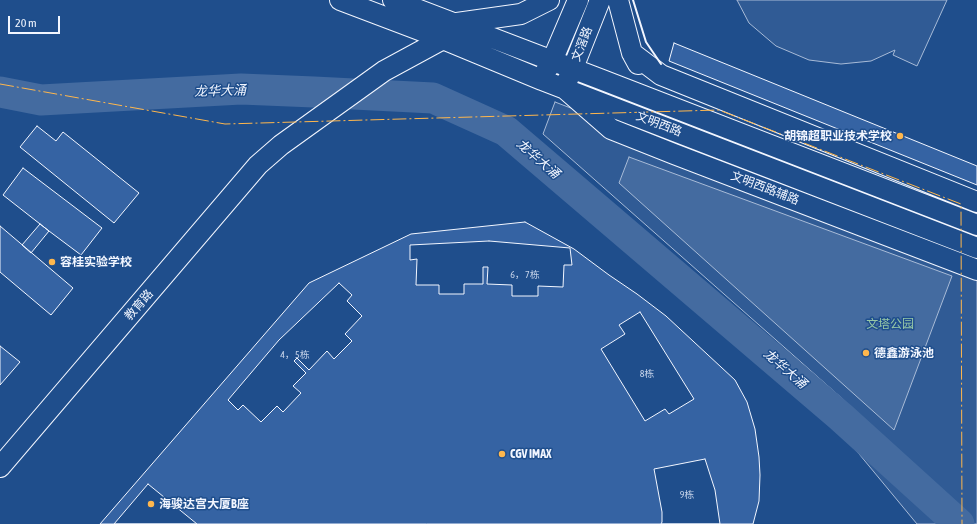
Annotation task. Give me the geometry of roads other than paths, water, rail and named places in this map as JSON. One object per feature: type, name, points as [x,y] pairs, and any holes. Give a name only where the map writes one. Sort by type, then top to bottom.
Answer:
[{"type":"street","name":"文明西路","points":[[340,0],[443,39],[542,80],[977,248]]},
{"type":"street","name":"文明西路","points":[[392,0],[573,68],[977,225]]},
{"type":"street","points":[[455,24],[521,14],[549,0]]},
{"type":"street","name":"文滘路","points":[[542,80],[552,61],[578,0]]},
{"type":"street","name":"文滘路","points":[[564,88],[600,0]]},
{"type":"street","points":[[618,0],[632,53],[652,85],[671,106]]},
{"type":"street","name":"教育路","points":[[0,467],[258,165],[281,145],[384,71],[443,39]]},
{"type":"street","points":[[632,53],[661,75],[977,202]]},
{"type":"street","name":"文明西路辅路","points":[[564,88],[612,129],[681,157],[977,270]]},
{"type":"waterway","name":"龙华大涌","points":[[0,92],[41,100],[241,89],[433,98],[506,131],[841,417],[959,524]]},
{"type":"place","name":"胡锦超职业技术学校","points":[[900,136]]},
{"type":"place","name":"容桂实验学校","points":[[52,262]]},
{"type":"place","name":"德鑫游泳池","points":[[866,353]]},
{"type":"place","name":"CGV IMAX","points":[[502,454]]},
{"type":"place","name":"海骏达宫大厦B座","points":[[151,504]]},
{"type":"park label","name":"文塔公园","points":[[890,324]]}]
